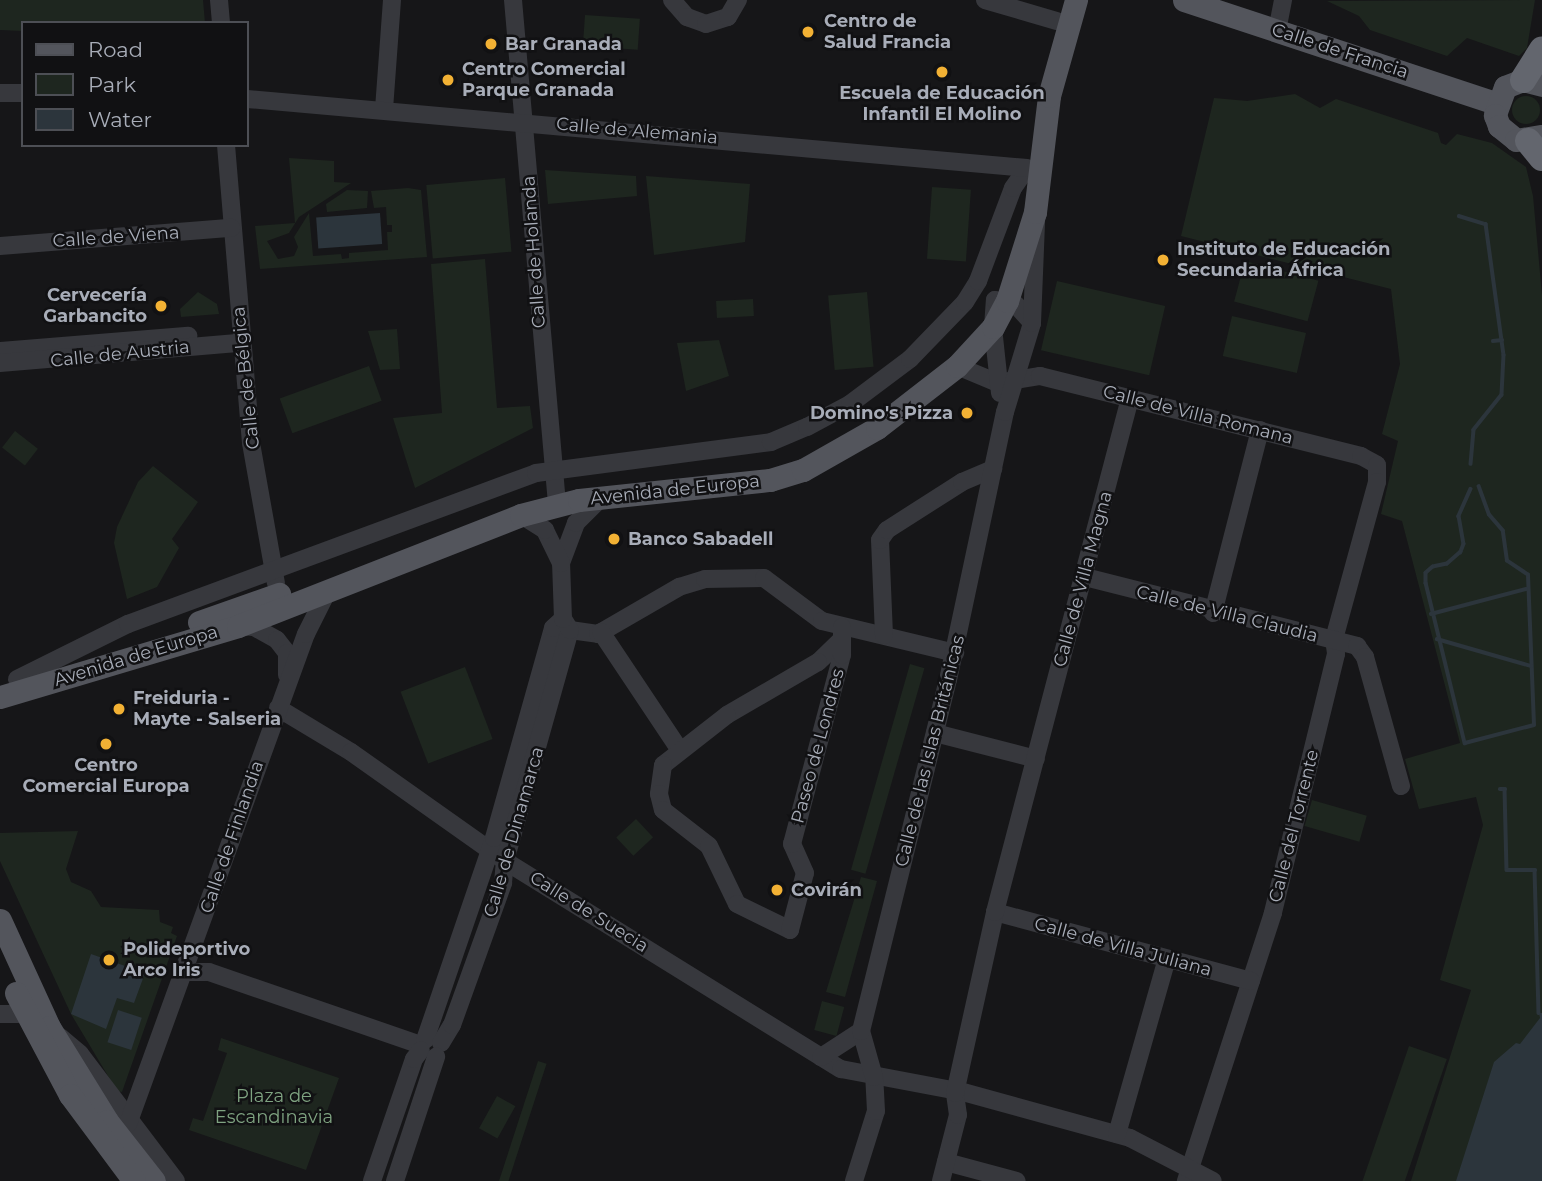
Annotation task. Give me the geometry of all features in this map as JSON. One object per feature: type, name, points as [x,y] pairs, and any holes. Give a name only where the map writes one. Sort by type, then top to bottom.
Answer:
[{"type":"highway","points":[[1532,82],[1542,50]]},
{"type":"main road","name":"Avenida de Europa","points":[[8,681],[278,592],[555,488],[760,467],[805,456],[925,375],[1001,301],[1027,169],[1037,95],[1057,21],[1066,0]]},
{"type":"main road","name":"Avenida de Europa","points":[[0,697],[238,626],[278,592],[328,590],[521,515],[555,488],[602,497],[770,480],[803,470],[877,428],[957,366],[993,327],[1035,212],[1049,96],[1076,0]]},
{"type":"main road","name":"Calle de Francia","points":[[1184,0],[1496,103]]},
{"type":"main road","points":[[1532,82],[1505,87],[1496,103],[1499,125],[1516,140],[1537,145]]},
{"type":"main road","points":[[0,920],[49,1027],[107,1121],[154,1181]]},
{"type":"main road","points":[[0,958],[25,1014],[70,1095],[134,1181]]},
{"type":"street","points":[[219,0],[221,21]]},
{"type":"street","points":[[384,109],[392,0]]},
{"type":"street","name":"Calle de Holanda","points":[[513,0],[555,488]]},
{"type":"street","points":[[673,0],[687,17],[706,23],[728,17],[738,0]]},
{"type":"street","points":[[985,0],[1057,21]]},
{"type":"street","points":[[1277,31],[1283,0]]},
{"type":"street","points":[[0,93],[21,93]]},
{"type":"street","name":"Calle de Alemania","points":[[248,99],[524,121],[1027,169]]},
{"type":"street","name":"Calle de Bélgica","points":[[226,147],[240,338],[251,443],[278,592]]},
{"type":"street","name":"Avenida de Europa","points":[[555,488],[771,442],[850,404],[910,359],[965,302],[978,281],[1013,188],[1027,169]]},
{"type":"street","name":"Calle de las Islas Británicas","points":[[854,1181],[876,1111],[874,1077],[861,1031],[955,653],[1005,412],[1032,323],[1035,212]]},
{"type":"street","name":"Calle de Viena","points":[[0,246],[231,228]]},
{"type":"street","points":[[1001,301],[1021,308],[1032,323]]},
{"type":"street","name":"Calle de las Islas Británicas","points":[[993,327],[998,383],[1005,412]]},
{"type":"street","name":"Calle de Austria","points":[[0,351],[240,338]]},
{"type":"street","name":"Calle de Austria","points":[[0,363],[240,338]]},
{"type":"street","points":[[957,366],[998,383],[1017,379]]},
{"type":"street","name":"Calle de Villa Romana","points":[[1017,379],[1040,376],[1260,429],[1361,456],[1377,465]]},
{"type":"street","name":"Calle de Villa Magna","points":[[941,1181],[958,1115],[955,1093],[995,912],[1130,398]]},
{"type":"street","points":[[1213,613],[1260,429]]},
{"type":"street","name":"Calle del Torrente","points":[[1188,1176],[1251,982],[1290,847],[1336,654],[1334,639],[1377,482],[1377,465]]},
{"type":"street","points":[[884,635],[880,540],[887,530],[962,482],[993,469]]},
{"type":"street","name":"Calle de Dinamarca","points":[[561,563],[576,523],[602,497]]},
{"type":"street","name":"Calle de Dinamarca","points":[[372,1181],[414,1059],[452,1025],[503,883],[505,861],[566,625],[561,563],[545,530],[521,515]]},
{"type":"street","name":"Calle de Villa Claudia","points":[[1085,577],[1213,613],[1357,646],[1365,657],[1401,786]]},
{"type":"street","points":[[566,625],[587,635],[601,632],[679,587],[705,579],[752,578],[778,585],[841,635],[884,635],[955,653]]},
{"type":"street","name":"Calle de Finlandia","points":[[128,1124],[278,708],[319,601],[328,590]]},
{"type":"street","name":"Calle de Dinamarca","points":[[395,1181],[429,1047],[489,851],[552,628],[566,625]]},
{"type":"street","name":"Calle de Finlandia","points":[[238,626],[254,627],[276,640],[287,653],[288,669],[278,708]]},
{"type":"street","points":[[601,632],[679,750]]},
{"type":"street","name":"Paseo de Londres","points":[[841,635],[842,655],[792,844],[805,873],[790,930],[737,904],[709,846],[663,810],[659,794],[663,765],[727,715],[818,662],[841,635]]},
{"type":"street","name":"Calle de Suecia","points":[[278,708],[351,752],[489,851],[841,1069],[955,1093],[1117,1134],[1188,1176],[1213,1181]]},
{"type":"street","points":[[935,733],[1036,759]]},
{"type":"street","name":"Calle de Villa Juliana","points":[[995,912],[1251,982]]},
{"type":"street","points":[[1117,1134],[1167,959]]},
{"type":"street","points":[[185,972],[209,972],[429,1047]]},
{"type":"street","points":[[0,1014],[25,1014]]},
{"type":"street","points":[[49,1027],[80,1054],[128,1124],[176,1181]]},
{"type":"street","points":[[821,1057],[861,1031]]},
{"type":"street","points":[[946,1162],[1017,1181]]},
{"type":"green space","points":[[0,0],[203,0],[205,21],[21,21],[21,31],[0,30]]},
{"type":"green space","points":[[1535,0],[1527,48],[1519,56],[1467,38],[1447,56],[1370,30],[1359,16],[1327,1]]},
{"type":"green space","points":[[585,15],[640,19],[638,50],[583,46]]},
{"type":"green space","points":[[1295,94],[1320,108],[1336,99],[1438,133],[1441,143],[1446,145],[1457,134],[1492,143],[1526,167],[1533,196],[1542,295],[1542,1181],[1411,1181],[1471,990],[1440,980],[1483,825],[1476,797],[1419,809],[1405,759],[1460,743],[1402,521],[1381,514],[1398,441],[1382,434],[1400,364],[1391,289],[1181,236],[1214,98],[1247,101]]},
{"type":"green space","points":[[1526,96],[1536,100],[1540,110],[1536,120],[1526,124],[1516,120],[1512,110],[1516,100]]},
{"type":"green space","points":[[289,158],[334,161],[334,182],[351,183],[299,217],[289,233],[267,241],[278,259],[294,256],[298,247],[294,237],[309,213],[313,256],[341,254],[342,259],[349,258],[349,253],[388,250],[387,232],[392,232],[392,225],[387,225],[386,207],[374,208],[371,191],[408,188],[421,190],[427,257],[260,269],[255,226],[295,223]]},
{"type":"green space","points":[[545,170],[636,176],[637,196],[548,204]]},
{"type":"green space","points":[[646,176],[750,184],[745,242],[654,255]]},
{"type":"green space","points":[[505,178],[511,252],[433,259],[426,185]]},
{"type":"green space","points":[[932,187],[971,190],[966,262],[927,259]]},
{"type":"green space","points":[[347,190],[368,191],[367,208],[327,212],[326,204]]},
{"type":"green space","points":[[485,259],[497,408],[530,406],[533,428],[415,488],[393,418],[442,413],[431,264]]},
{"type":"green space","points":[[1245,261],[1318,281],[1308,321],[1234,302]]},
{"type":"green space","points":[[1057,281],[1165,306],[1149,375],[1041,350]]},
{"type":"green space","points":[[198,292],[217,304],[219,314],[181,317],[180,309]]},
{"type":"green space","points":[[867,292],[874,367],[835,370],[828,295]]},
{"type":"green space","points":[[753,299],[754,316],[717,318],[716,301]]},
{"type":"green space","points":[[1232,316],[1306,333],[1297,373],[1223,356]]},
{"type":"green space","points":[[397,329],[400,369],[380,370],[368,331]]},
{"type":"green space","points":[[719,340],[729,376],[686,391],[677,343]]},
{"type":"green space","points":[[369,366],[382,401],[292,433],[280,398]]},
{"type":"green space","points":[[15,431],[38,449],[25,465],[2,448]]},
{"type":"green space","points":[[153,466],[198,502],[172,539],[179,548],[157,587],[127,599],[114,543],[117,527],[138,482]]},
{"type":"green space","points":[[910,664],[924,668],[865,874],[851,870]]},
{"type":"green space","points":[[465,667],[493,739],[428,764],[401,692]]},
{"type":"green space","points":[[1312,800],[1367,816],[1359,842],[1305,826]]},
{"type":"green space","points":[[636,819],[653,837],[633,856],[616,837]]},
{"type":"green space","name":"Polideportivo Arco Iris","points":[[78,831],[66,869],[71,882],[91,891],[101,907],[159,910],[160,922],[173,927],[171,933],[177,936],[122,1092],[117,1091],[71,1014],[0,861],[0,833]]},
{"type":"green space","points":[[861,877],[877,881],[845,997],[826,992]]},
{"type":"green space","points":[[822,1001],[844,1007],[836,1036],[814,1030]]},
{"type":"green space","name":"Plaza de Escandinavia","points":[[221,1038],[339,1078],[306,1170],[189,1130],[193,1118],[203,1121],[227,1053],[218,1050]]},
{"type":"green space","points":[[1409,1046],[1447,1059],[1405,1181],[1363,1181]]},
{"type":"green space","points":[[538,1061],[547,1064],[508,1181],[499,1181]]},
{"type":"green space","points":[[497,1096],[515,1106],[497,1139],[479,1128]]},
{"type":"water","points":[[380,213],[382,244],[318,248],[316,217]]},
{"type":"water","points":[[91,954],[145,973],[134,1003],[117,998],[106,1029],[71,1014]]},
{"type":"water","points":[[118,1010],[142,1018],[131,1050],[107,1042]]},
{"type":"water","points":[[1539,1013],[1542,1013],[1542,1181],[1456,1181],[1494,1062],[1516,1043],[1520,1044],[1540,1018]]},
{"type":"waterway","points":[[1459,216],[1486,224],[1504,355],[1502,395],[1474,430],[1471,464]]},
{"type":"waterway","points":[[1493,341],[1502,340]]},
{"type":"waterway","points":[[1471,489],[1459,516],[1464,544],[1461,552],[1447,564],[1433,567],[1426,573],[1426,583],[1465,743],[1534,725],[1528,575],[1507,561],[1503,531],[1489,515],[1479,487]]},
{"type":"waterway","points":[[1431,614],[1526,589]]},
{"type":"waterway","points":[[1437,639],[1531,666]]},
{"type":"waterway","points":[[1500,789],[1505,789],[1507,870],[1535,870],[1539,1013]]},
{"type":"place","name":"Centro de Salud Francia","points":[[808,32]]},
{"type":"place","name":"Bar Granada","points":[[491,44]]},
{"type":"place","name":"Escuela de Educación Infantil El Molino","points":[[942,72]]},
{"type":"place","name":"Centro Comercial Parque Granada","points":[[448,80]]},
{"type":"place","name":"Instituto de Educación Secundaria África","points":[[1163,260]]},
{"type":"place","name":"Cervecería Garbancito","points":[[161,306]]},
{"type":"place","name":"Domino's Pizza","points":[[967,413]]},
{"type":"place","name":"Banco Sabadell","points":[[614,539]]},
{"type":"place","name":"Freiduria - Mayte - Salseria","points":[[119,709]]},
{"type":"place","name":"Centro Comercial Europa","points":[[106,744]]},
{"type":"place","name":"Covirán","points":[[777,890]]},
{"type":"place","name":"Polideportivo Arco Iris","points":[[109,960]]}]
